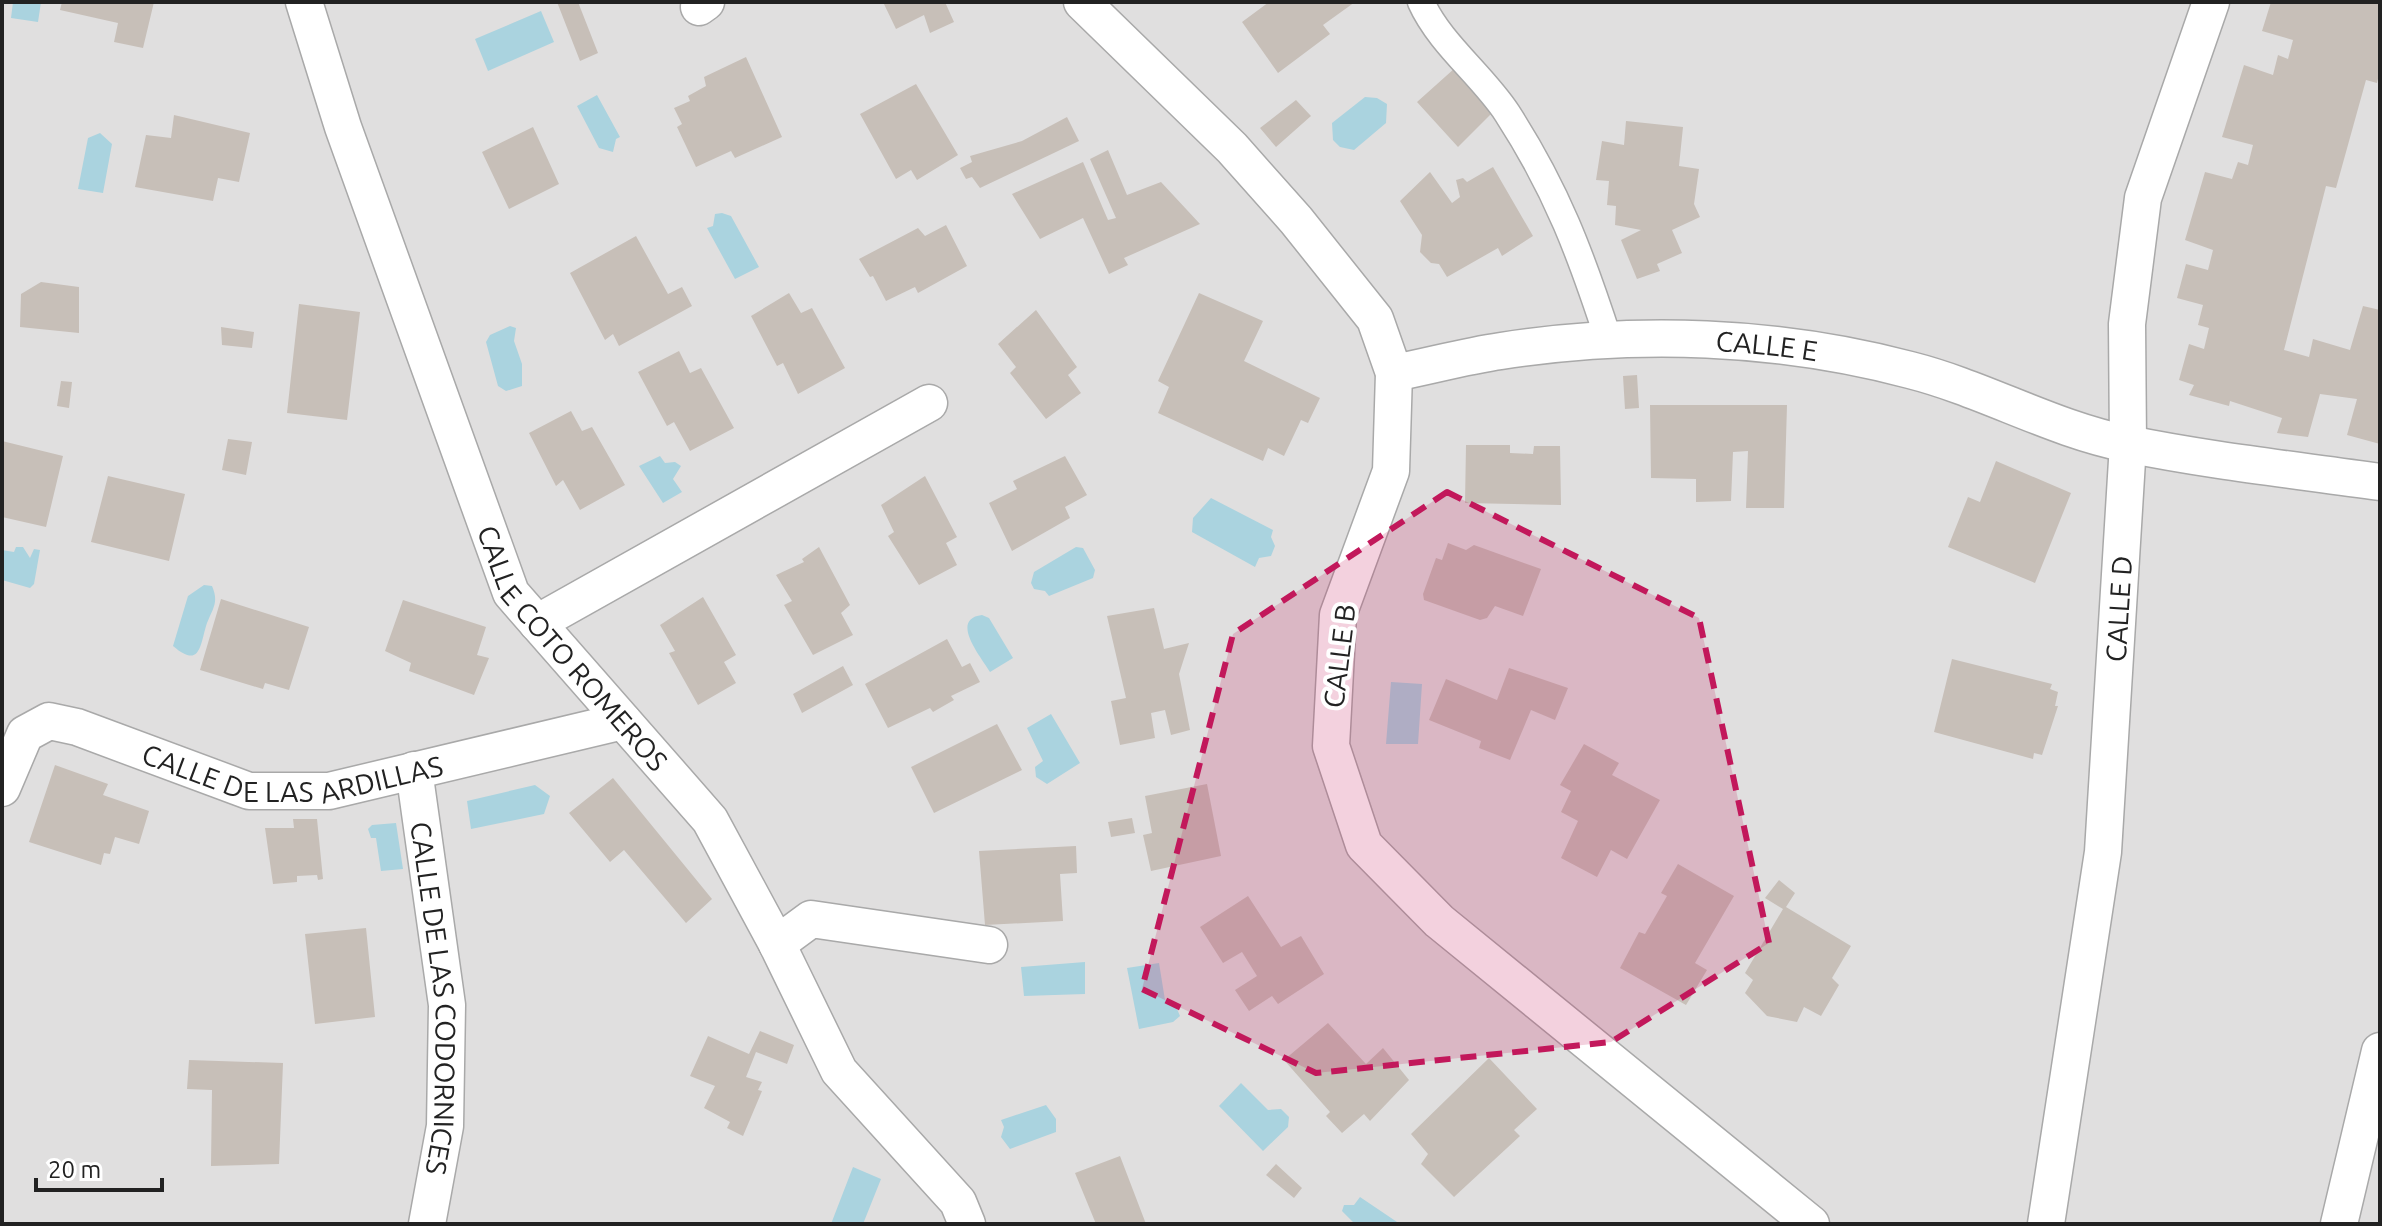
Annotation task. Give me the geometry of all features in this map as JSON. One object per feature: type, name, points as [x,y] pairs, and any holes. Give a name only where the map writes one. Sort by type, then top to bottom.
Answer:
[{"type":"street","name":"CALLE COTO ROMEROS","points":[[304,2],[352,152],[511,593],[710,820],[777,944],[839,1071],[958,1202],[967,1224]]},
{"type":"street","name":"CALLE B","points":[[1082,2],[1222,138],[1296,220],[1375,319],[1394,373],[1391,471],[1338,615],[1331,746],[1364,845],[1439,921],[1811,1224]]},
{"type":"street","points":[[1421,2],[1505,110],[1551,185],[1581,254],[1609,341]]},
{"type":"street","name":"CALLE D","points":[[2046,1224],[2103,852],[2128,444],[2127,324],[2143,198],[2211,2]]},
{"type":"street","name":"CALLE E","points":[[1394,373],[1500,351],[1609,341],[1764,342],[1849,355],[1913,370],[2070,429],[2128,444],[2380,482]]},
{"type":"street","points":[[537,623],[929,403]]},
{"type":"street","name":"CALLE DE LAS ARDILLAS","points":[[2,788],[25,734],[49,721],[77,727],[249,791],[329,791],[623,721]]},
{"type":"street","name":"CALLE DE LAS CODORNICES","points":[[414,770],[447,1005],[445,1126],[427,1224]]},
{"type":"street","points":[[777,944],[811,919],[989,945]]},
{"type":"street","points":[[2339,1224],[2380,1051]]},
{"type":"highlighted area","points":[[1447,492],[1699,618],[1769,943],[1611,1042],[1316,1073],[1142,989],[1233,634]]},
{"type":"shaded area","points":[[2,2],[2380,2],[2380,1224],[2,1224]]},
{"type":"water","points":[[13,2],[41,2],[38,22],[11,18]]},
{"type":"water","points":[[541,11],[554,42],[488,71],[475,39]]},
{"type":"water","points":[[597,95],[620,137],[616,139],[613,152],[599,148],[577,106]]},
{"type":"water","points":[[1365,97],[1377,98],[1387,104],[1386,123],[1354,150],[1340,147],[1333,140],[1332,123]]},
{"type":"water","points":[[100,133],[112,144],[103,193],[78,189],[88,138]]},
{"type":"water","points":[[715,214],[731,216],[759,267],[735,279],[707,228],[713,226]]},
{"type":"water","points":[[510,326],[516,328],[514,341],[522,364],[522,386],[506,391],[498,386],[486,342],[490,335]]},
{"type":"water","points":[[660,456],[665,463],[675,462],[681,466],[673,479],[682,492],[663,503],[639,466]]},
{"type":"water","points":[[1211,498],[1273,530],[1271,537],[1275,546],[1271,556],[1259,558],[1255,567],[1192,532],[1193,518]]},
{"type":"water","points":[[16,547],[23,547],[30,558],[34,549],[40,550],[34,584],[30,588],[2,580],[2,550],[14,552]]},
{"type":"water","points":[[1076,547],[1083,548],[1095,570],[1093,578],[1049,596],[1045,591],[1034,589],[1031,583],[1034,572]]},
{"type":"water","points":[[204,585],[212,586],[214,605],[201,646],[194,655],[189,655],[173,646],[188,596]]},
{"type":"water","points":[[982,615],[989,618],[1013,658],[990,672],[968,631],[972,618]]},
{"type":"water","points":[[1391,682],[1422,684],[1418,744],[1386,744]]},
{"type":"water","points":[[1051,714],[1080,763],[1047,784],[1036,777],[1035,767],[1043,761],[1027,728]]},
{"type":"water","points":[[535,785],[550,796],[544,814],[471,829],[467,801]]},
{"type":"water","points":[[396,823],[403,869],[381,871],[376,838],[371,838],[368,829],[372,825]]},
{"type":"water","points":[[1085,962],[1085,994],[1024,996],[1021,967]]},
{"type":"water","points":[[1159,963],[1165,1000],[1174,1002],[1180,1016],[1173,1022],[1139,1029],[1127,968]]},
{"type":"water","points":[[1241,1083],[1268,1110],[1281,1109],[1289,1117],[1288,1127],[1263,1151],[1219,1106]]},
{"type":"water","points":[[1046,1105],[1056,1119],[1056,1132],[1010,1149],[1001,1137],[1004,1127],[1001,1120]]},
{"type":"water","points":[[853,1167],[881,1179],[863,1224],[831,1224]]},
{"type":"water","points":[[1360,1197],[1400,1224],[1355,1224],[1342,1211],[1344,1205],[1354,1205]]},
{"type":"building","points":[[62,2],[154,2],[143,48],[114,42],[118,23],[60,10]]},
{"type":"building","points":[[557,2],[578,2],[598,53],[580,61]]},
{"type":"building","points":[[883,2],[945,2],[954,22],[930,33],[924,15],[896,29]]},
{"type":"building","points":[[1269,2],[1355,2],[1323,25],[1330,34],[1278,73],[1242,22]]},
{"type":"building","points":[[2271,2],[2380,2],[2380,70],[2377,83],[2366,80],[2336,188],[2326,186],[2284,350],[2309,357],[2313,339],[2350,350],[2363,306],[2380,310],[2380,444],[2347,435],[2357,399],[2320,394],[2308,437],[2277,433],[2282,418],[2230,401],[2229,406],[2189,395],[2194,385],[2179,380],[2189,344],[2204,349],[2209,328],[2198,325],[2203,305],[2177,298],[2186,264],[2208,270],[2213,250],[2185,240],[2205,172],[2232,179],[2238,162],[2248,165],[2253,145],[2222,137],[2244,65],[2273,75],[2278,55],[2288,59],[2293,40],[2262,31]]},
{"type":"building","points":[[746,57],[782,137],[735,158],[731,151],[696,167],[677,127],[682,124],[674,108],[690,101],[688,96],[706,86],[704,77]]},
{"type":"building","points":[[1455,68],[1491,114],[1458,147],[1417,102]]},
{"type":"building","points":[[916,84],[958,155],[917,180],[911,170],[896,179],[860,114]]},
{"type":"building","points":[[1296,100],[1311,116],[1276,147],[1260,128]]},
{"type":"building","points":[[174,115],[250,133],[239,182],[218,178],[213,201],[135,187],[146,135],[171,138]]},
{"type":"building","points":[[1067,117],[1079,141],[980,188],[972,177],[966,179],[960,168],[972,162],[970,156],[1022,141]]},
{"type":"building","points":[[1626,121],[1683,127],[1679,166],[1699,169],[1694,204],[1700,217],[1672,230],[1682,253],[1657,264],[1660,271],[1637,279],[1621,240],[1641,230],[1615,225],[1616,206],[1607,205],[1609,181],[1596,180],[1602,141],[1624,145]]},
{"type":"building","points":[[533,127],[559,184],[509,209],[482,152]]},
{"type":"building","points":[[1108,150],[1127,195],[1161,182],[1200,224],[1124,258],[1128,265],[1109,274],[1083,218],[1040,239],[1012,194],[1083,162],[1108,220],[1116,218],[1090,159]]},
{"type":"building","points":[[1493,167],[1533,236],[1502,256],[1498,248],[1447,277],[1439,264],[1431,263],[1420,252],[1422,235],[1400,201],[1430,172],[1452,203],[1460,197],[1456,180],[1463,178],[1467,182]]},
{"type":"building","points":[[946,225],[967,266],[918,293],[915,287],[886,301],[873,276],[870,277],[859,259],[918,228],[925,236]]},
{"type":"building","points":[[636,236],[668,294],[682,287],[692,306],[619,346],[613,334],[605,340],[570,273]]},
{"type":"building","points":[[41,282],[79,287],[79,333],[20,327],[21,294]]},
{"type":"building","points":[[789,293],[801,313],[812,308],[845,368],[798,394],[783,363],[777,366],[751,316]]},
{"type":"building","points":[[1199,293],[1263,321],[1244,361],[1320,398],[1308,423],[1301,420],[1284,456],[1268,448],[1263,461],[1158,413],[1169,387],[1158,381]]},
{"type":"building","points":[[299,304],[360,312],[347,420],[287,413]]},
{"type":"building","points":[[1036,310],[1077,367],[1068,375],[1081,393],[1046,419],[1010,373],[1016,367],[998,344]]},
{"type":"building","points":[[221,327],[254,332],[252,348],[222,345]]},
{"type":"building","points":[[679,351],[690,373],[701,368],[734,428],[690,451],[674,422],[667,426],[638,372]]},
{"type":"building","points":[[1637,375],[1639,408],[1625,409],[1623,376]]},
{"type":"building","points":[[61,381],[72,382],[69,408],[57,406]]},
{"type":"building","points":[[1650,405],[1787,405],[1784,508],[1746,508],[1748,451],[1733,452],[1731,501],[1696,502],[1696,479],[1651,478]]},
{"type":"building","points":[[571,411],[582,431],[592,427],[625,485],[580,510],[563,480],[556,486],[529,433]]},
{"type":"building","points":[[228,439],[252,442],[246,475],[222,470]]},
{"type":"building","points":[[2,441],[63,456],[46,527],[2,517]]},
{"type":"building","points":[[1466,445],[1510,445],[1510,453],[1533,454],[1534,446],[1560,446],[1561,505],[1465,503]]},
{"type":"building","points":[[1065,456],[1087,495],[1065,507],[1070,518],[1012,551],[989,503],[1017,489],[1013,481]]},
{"type":"building","points":[[1996,461],[2071,493],[2035,583],[1948,547],[1968,497],[1980,502]]},
{"type":"building","points":[[108,476],[185,494],[169,561],[91,542]]},
{"type":"building","points":[[925,476],[957,537],[946,543],[957,565],[919,585],[888,536],[894,532],[881,505]]},
{"type":"building","points":[[1448,543],[1466,550],[1474,545],[1541,569],[1523,616],[1495,606],[1487,618],[1480,620],[1424,600],[1423,594],[1436,558],[1442,560]]},
{"type":"building","points":[[819,547],[850,605],[841,613],[853,635],[813,655],[784,605],[792,601],[776,575],[804,562],[802,559]]},
{"type":"building","points":[[703,597],[736,655],[724,662],[736,683],[698,705],[669,653],[675,651],[660,625]]},
{"type":"building","points":[[221,599],[309,627],[289,690],[265,683],[263,689],[200,670]]},
{"type":"building","points":[[403,600],[486,627],[477,655],[489,658],[474,695],[409,671],[411,663],[385,651]]},
{"type":"building","points":[[1154,608],[1164,649],[1189,643],[1179,674],[1190,730],[1171,735],[1165,710],[1151,713],[1155,738],[1120,745],[1111,701],[1126,698],[1107,616]]},
{"type":"building","points":[[947,639],[962,667],[970,663],[980,682],[951,696],[954,700],[933,712],[930,708],[888,728],[865,684]]},
{"type":"building","points":[[1952,659],[2052,684],[2050,689],[2058,692],[2055,706],[2058,706],[2042,755],[2034,753],[2033,759],[1934,732]]},
{"type":"building","points":[[843,666],[853,685],[802,713],[793,694]]},
{"type":"building","points":[[1509,668],[1568,688],[1555,720],[1531,710],[1510,760],[1479,748],[1481,741],[1429,720],[1446,679],[1497,700]]},
{"type":"building","points":[[997,724],[1022,770],[934,813],[911,767]]},
{"type":"building","points":[[1584,744],[1619,763],[1612,775],[1660,800],[1627,859],[1611,850],[1597,877],[1561,858],[1578,821],[1561,812],[1571,791],[1560,785]]},
{"type":"building","points":[[55,765],[108,784],[103,795],[149,811],[139,844],[115,837],[110,854],[104,853],[101,865],[29,842]]},
{"type":"building","points":[[613,778],[712,899],[686,923],[624,850],[610,862],[569,813]]},
{"type":"building","points":[[1207,784],[1221,856],[1151,871],[1143,835],[1152,833],[1145,796]]},
{"type":"building","points":[[1132,818],[1135,833],[1111,837],[1108,822]]},
{"type":"building","points":[[293,819],[317,819],[323,879],[318,880],[317,875],[297,876],[297,882],[273,884],[265,828],[294,828]]},
{"type":"building","points":[[1076,846],[1077,873],[1060,874],[1063,921],[985,925],[979,851]]},
{"type":"building","points":[[1678,864],[1734,896],[1695,963],[1707,970],[1686,1005],[1620,968],[1639,932],[1645,934],[1667,896],[1661,893]]},
{"type":"building","points":[[1779,880],[1795,893],[1786,907],[1851,946],[1832,978],[1839,985],[1821,1016],[1804,1007],[1797,1022],[1767,1016],[1745,993],[1753,980],[1745,973],[1783,909],[1765,898]]},
{"type":"building","points":[[1248,896],[1281,947],[1301,936],[1324,974],[1278,1004],[1272,996],[1249,1011],[1235,990],[1257,976],[1242,952],[1223,963],[1200,927]]},
{"type":"building","points":[[366,928],[375,1017],[315,1024],[305,934]]},
{"type":"building","points":[[1328,1023],[1366,1064],[1383,1048],[1409,1080],[1370,1121],[1364,1114],[1342,1133],[1326,1116],[1330,1112],[1284,1060]]},
{"type":"building","points":[[760,1031],[794,1045],[787,1064],[756,1052],[746,1077],[762,1082],[758,1090],[762,1091],[743,1136],[727,1128],[730,1122],[704,1108],[715,1086],[690,1076],[708,1036],[749,1054]]},
{"type":"building","points":[[1489,1058],[1537,1109],[1514,1130],[1520,1136],[1454,1197],[1421,1164],[1428,1154],[1411,1134]]},
{"type":"building","points":[[189,1060],[283,1063],[279,1164],[211,1166],[212,1090],[187,1089]]},
{"type":"building","points":[[1120,1156],[1146,1224],[1096,1224],[1075,1173]]},
{"type":"building","points":[[1276,1164],[1302,1188],[1294,1198],[1266,1175]]}]
